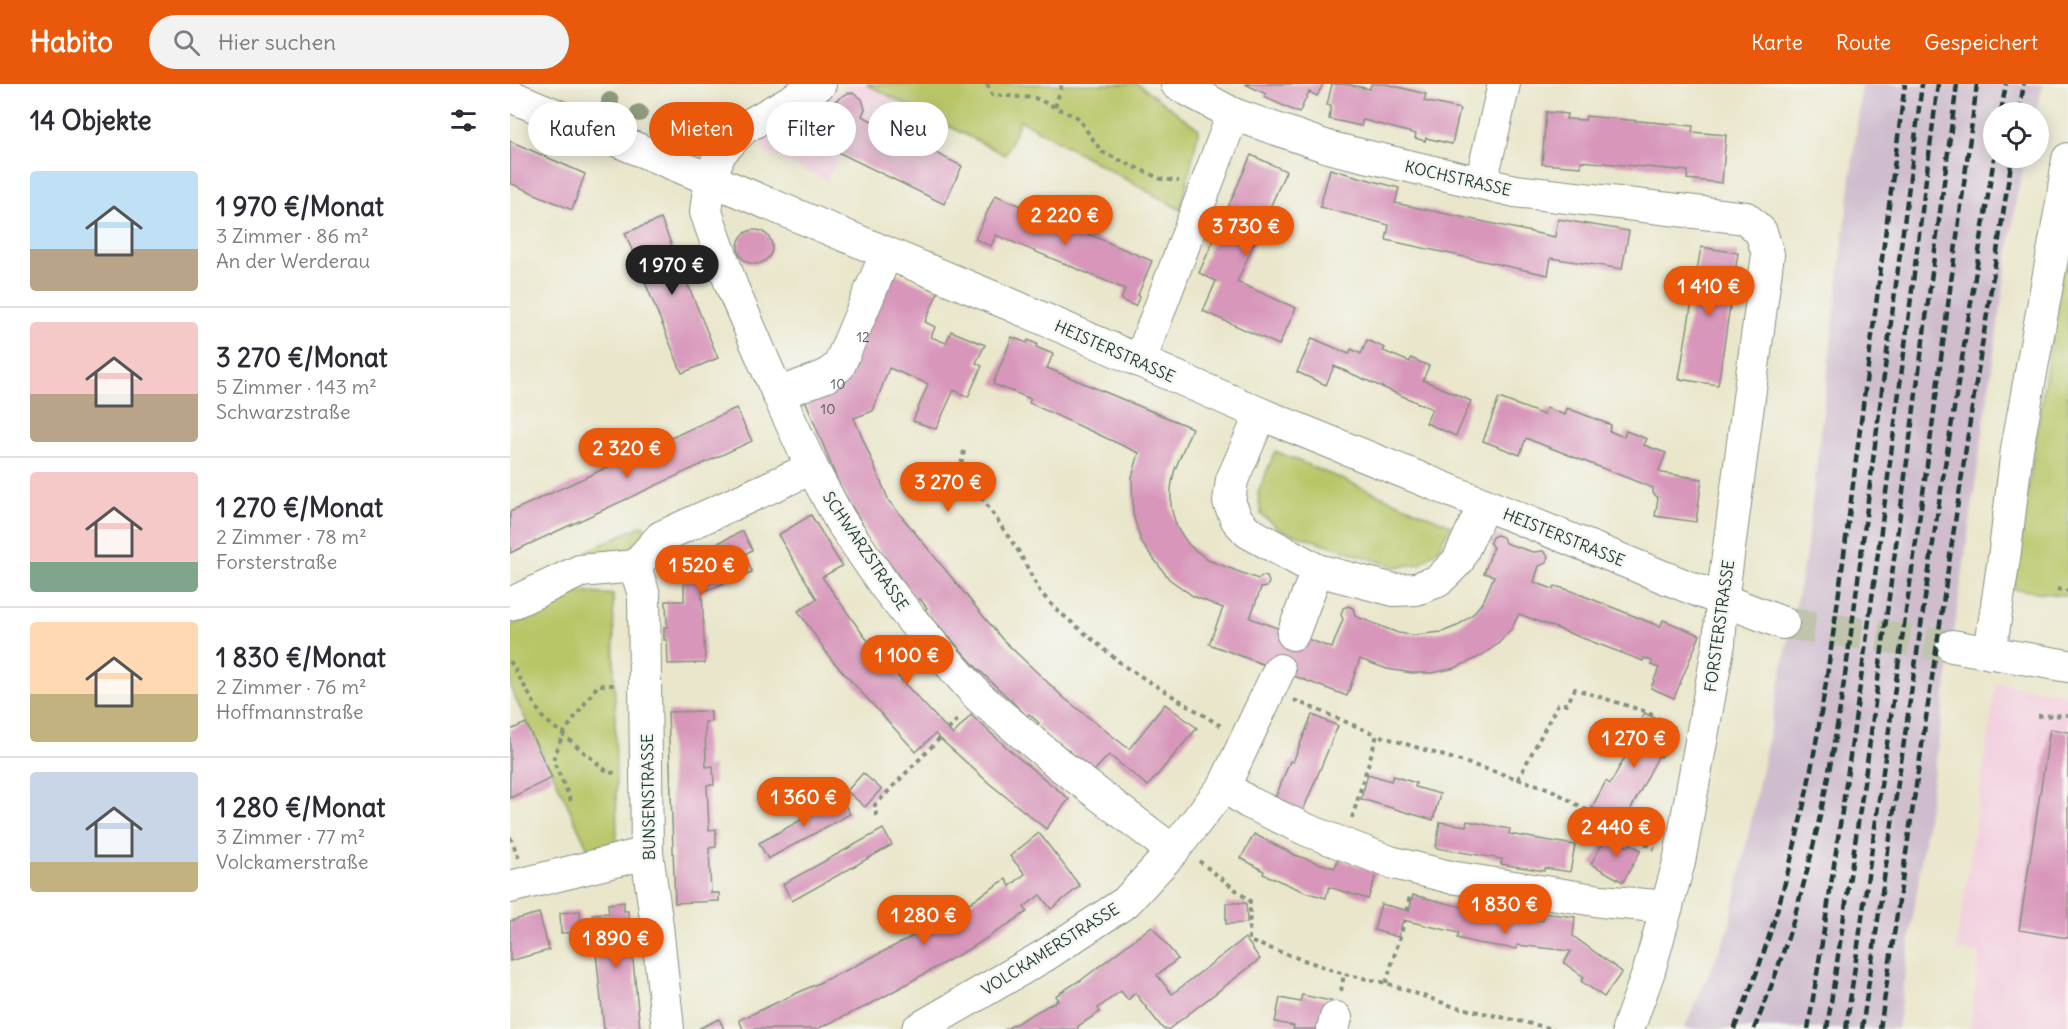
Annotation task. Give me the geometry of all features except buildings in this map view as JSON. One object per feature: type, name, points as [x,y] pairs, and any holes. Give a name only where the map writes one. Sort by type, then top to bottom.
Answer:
[{"type":"street","name":"SCHWARZSTRASSE","points":[[820,84],[744,128],[720,153],[710,180],[706,212],[732,287],[812,468],[840,520],[885,586],[919,629],[979,697],[1060,765],[1176,848]]},
{"type":"street","name":"KOCHSTRASSE","points":[[1177,84],[1233,114],[1331,148],[1515,191],[1746,218],[1751,221]]},
{"type":"street","points":[[1481,183],[1504,84]]},
{"type":"street","name":"HEISTERSTRASSE","points":[[510,96],[1140,361],[1260,414],[1484,506],[1783,623]]},
{"type":"street","points":[[1140,361],[1233,114]]},
{"type":"street","points":[[1990,653],[2017,449],[2068,159]]},
{"type":"street","name":"FORSTERSTRASSE","points":[[1628,1029],[1649,971],[1679,862],[1719,643],[1722,601],[1768,254],[1761,231],[1751,221]]},
{"type":"street","points":[[778,394],[826,376],[839,366],[886,254]]},
{"type":"street","points":[[1260,414],[1232,480],[1229,502],[1237,520],[1248,532],[1317,570],[1394,590],[1416,589],[1438,581],[1458,561],[1484,506]]},
{"type":"street","points":[[510,604],[580,571],[635,566],[661,537],[812,468]]},
{"type":"street","name":"BUNSENSTRASSE","points":[[635,566],[644,595],[647,853],[668,1029]]},
{"type":"street","points":[[1293,634],[1317,570]]},
{"type":"street","points":[[1952,646],[2068,666]]},
{"type":"street","name":"VOLCKAMERSTRASSE","points":[[918,1029],[1044,956],[1126,902],[1176,848],[1224,786],[1274,680]]},
{"type":"street","points":[[1224,786],[1258,807],[1307,830],[1390,862],[1450,877],[1601,901],[1667,907]]},
{"type":"street","points":[[510,886],[647,853]]},
{"type":"path","points":[[987,84],[992,95],[1035,98],[1077,117],[1102,152],[1161,179],[1206,184]]},
{"type":"path","points":[[1055,107],[1062,84]]},
{"type":"path","points":[[964,451],[961,465],[966,484],[982,498],[1019,552],[1040,592],[1124,666],[1246,741]]},
{"type":"path","points":[[2057,589],[2068,591]]},
{"type":"path","points":[[510,662],[542,717],[609,773],[646,771]]},
{"type":"path","points":[[1274,680],[1377,735],[1550,789],[1679,862]]},
{"type":"path","points":[[571,801],[553,760],[562,734],[598,685],[645,684]]},
{"type":"path","points":[[1518,779],[1558,704],[1567,704],[1575,689],[1647,712],[1701,744]]},
{"type":"path","points":[[2038,716],[2068,715]]},
{"type":"path","points":[[1345,844],[1377,735]]},
{"type":"path","points":[[876,816],[875,805],[939,738]]},
{"type":"path","points":[[1176,848],[1250,901],[1249,941],[1344,974],[1386,983],[1452,1006],[1554,1029]]},
{"type":"path","points":[[1386,983],[1405,920]]},
{"type":"path","points":[[1335,1023],[1344,974]]},
{"type":"shaded area","points":[[851,84],[866,84],[900,102],[868,102],[868,120],[862,117],[856,128],[856,102],[820,102]]},
{"type":"shaded area","points":[[1862,84],[2043,84],[2038,102],[1983,102],[1983,168],[2024,168],[2017,194],[1897,1029],[1684,1029],[1729,929],[1806,553]]},
{"type":"shaded area","points":[[766,133],[766,152],[760,136]]},
{"type":"shaded area","points":[[775,156],[840,156],[826,180]]},
{"type":"shaded area","points":[[1996,683],[2068,694],[2068,1029],[1970,1029],[1980,953],[1956,950]]},
{"type":"green space","points":[[866,84],[1138,84],[1199,129],[1181,210],[1020,120],[1005,155],[948,126],[948,102],[901,102]]},
{"type":"green space","points":[[2068,229],[2068,596],[2013,589]]},
{"type":"green space","points":[[1275,451],[1451,525],[1438,549],[1420,564],[1396,567],[1279,529],[1261,514],[1258,493]]},
{"type":"green space","points":[[643,525],[646,530],[640,539],[635,546],[623,554],[591,557],[587,551]]},
{"type":"green space","points":[[580,592],[613,595],[617,842],[588,849],[510,688],[510,626]]},
{"type":"tunnel","points":[[1783,623],[1952,646]]},
{"type":"railway","points":[[1734,1029],[1779,905],[1810,777],[1831,647],[1905,84]]},
{"type":"railway","points":[[1754,1029],[1779,965],[1800,899],[1830,765],[1852,628],[1922,84]]},
{"type":"railway","points":[[1808,1029],[1845,793],[1938,84]]},
{"type":"railway","points":[[1827,1029],[1867,763],[1957,84]]},
{"type":"railway","points":[[1846,1029],[1927,465],[1977,84]]},
{"type":"railway","points":[[2003,102],[2006,84]]},
{"type":"railway","points":[[2021,102],[2024,84]]},
{"type":"railway","points":[[1862,1029],[1938,509],[1992,168]]},
{"type":"railway","points":[[1880,1029],[1971,414],[2010,168]]}]
